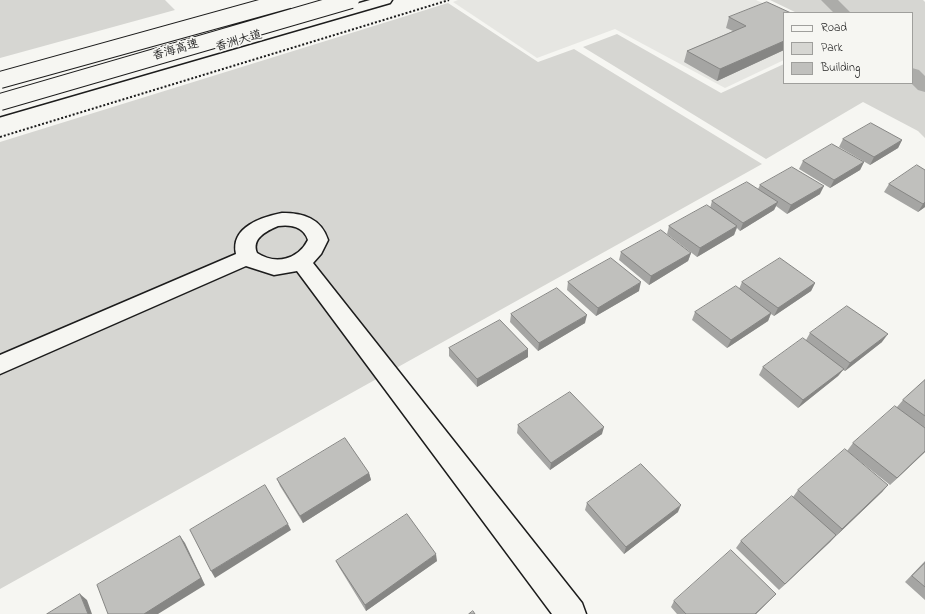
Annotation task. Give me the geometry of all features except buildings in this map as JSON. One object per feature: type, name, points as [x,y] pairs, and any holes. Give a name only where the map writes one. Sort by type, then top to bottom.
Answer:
[{"type":"main road","points":[[0,74],[270,0]]},
{"type":"main road","name":"香海高速","points":[[0,80],[289,0]]},
{"type":"main road","name":"香海高速","points":[[0,102],[351,0]]},
{"type":"main road","name":"香洲大道","points":[[0,111],[385,0]]},
{"type":"main road","points":[[213,16],[235,44]]},
{"type":"main road","points":[[294,219],[312,226],[316,232],[318,240],[310,256],[301,262],[277,268],[264,267],[247,257],[245,249],[246,241],[252,232],[271,221],[294,219]]},
{"type":"main road","points":[[0,365],[247,257]]},
{"type":"main road","points":[[301,262],[571,614]]},
{"type":"path","points":[[0,137],[449,0]]},
{"type":"shaded area","points":[[458,0],[756,0],[783,13],[783,60],[725,88],[615,29],[537,58],[453,2]]},
{"type":"green space","points":[[0,0],[165,0],[175,10],[0,58]]},
{"type":"green space","points":[[770,0],[923,0],[925,2],[925,138],[918,131],[863,102],[766,159],[583,47],[617,34],[721,93],[783,64],[783,84],[913,84],[913,12],[795,12]]},
{"type":"green space","points":[[448,3],[538,62],[574,49],[762,164],[0,589],[0,142]]},
{"type":"waterway","points":[[829,0],[842,12]]},
{"type":"waterway","points":[[913,75],[925,86]]}]
